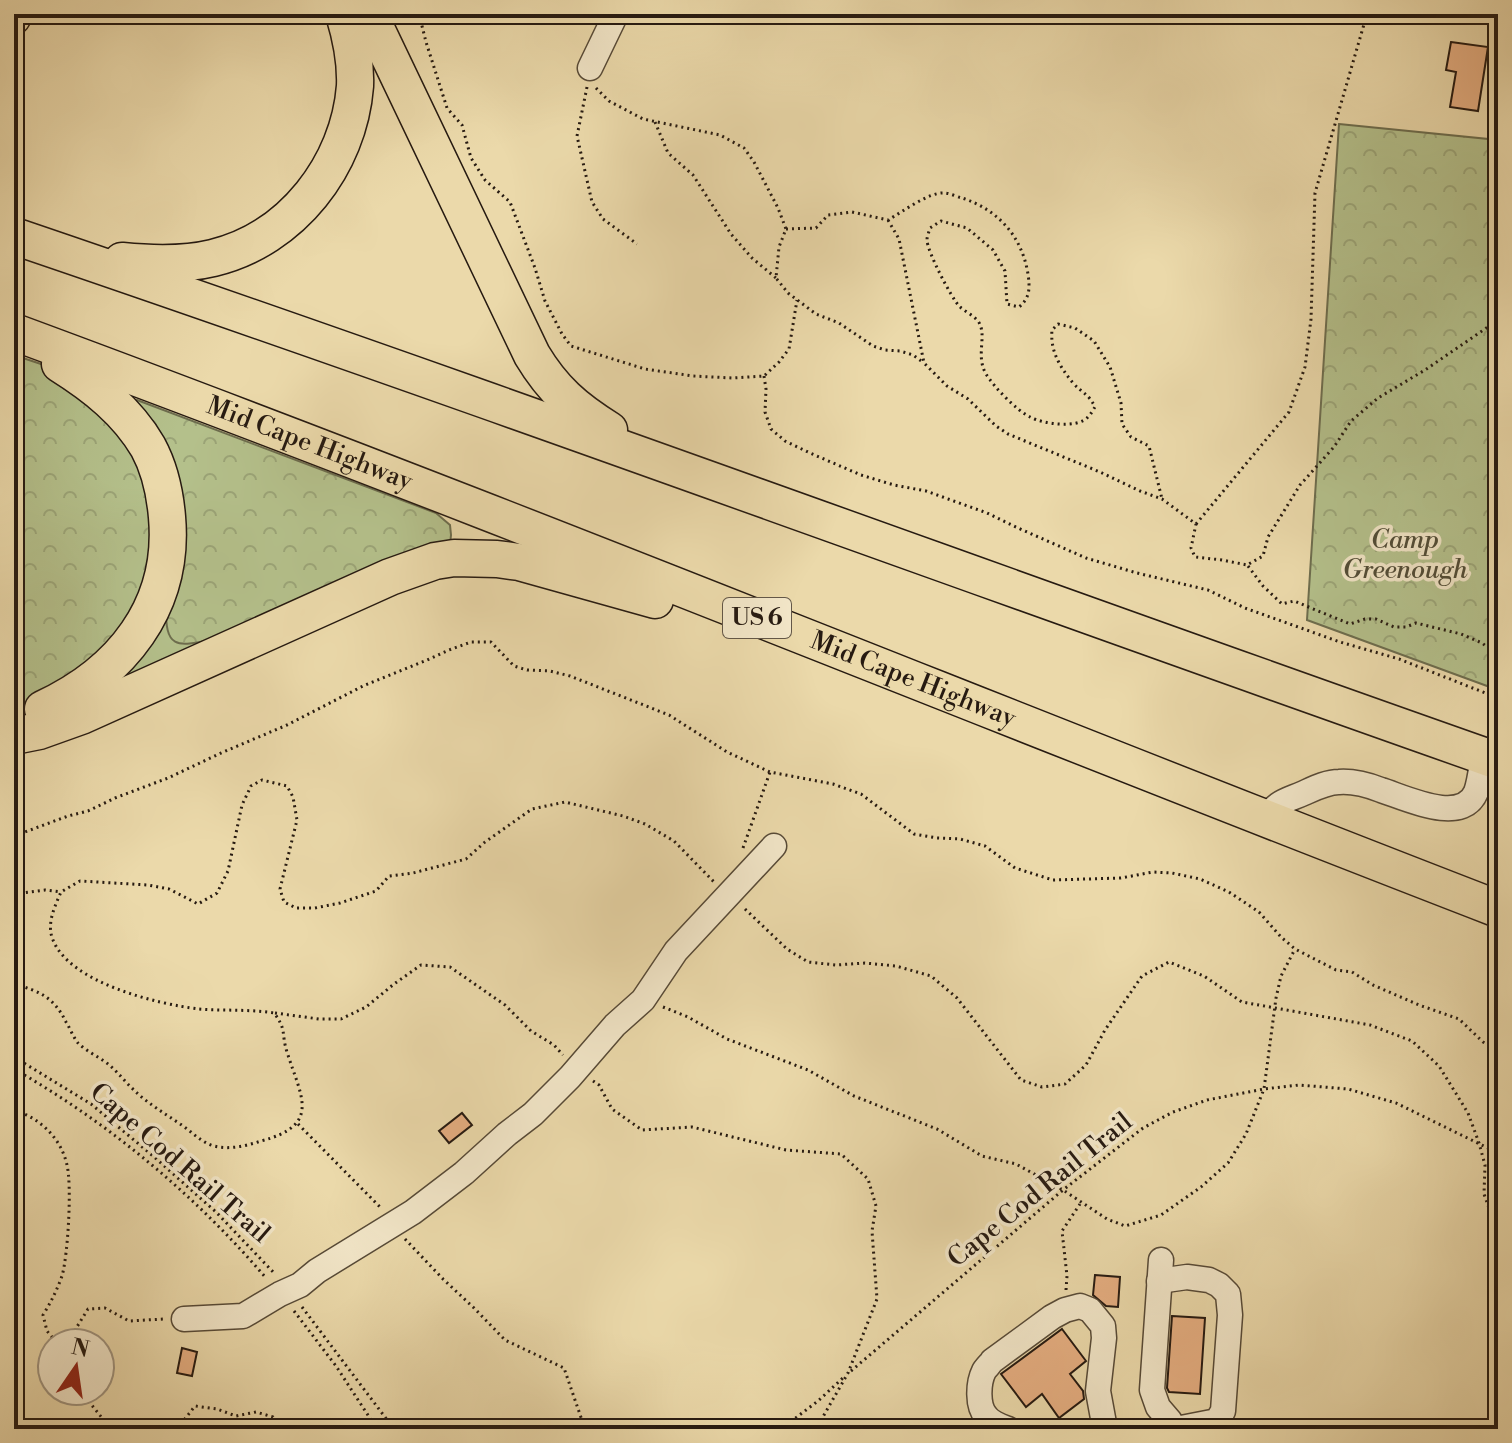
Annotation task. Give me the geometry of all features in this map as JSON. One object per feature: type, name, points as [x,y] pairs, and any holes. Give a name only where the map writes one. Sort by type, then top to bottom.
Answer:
[{"type":"highway","points":[[71,255],[179,263],[215,258],[252,244],[299,209],[335,159],[348,123],[355,67],[344,14]]},
{"type":"highway","points":[[369,14],[542,372],[577,409],[666,464]]},
{"type":"highway","points":[[14,236],[666,464],[1490,758]]},
{"type":"highway","points":[[14,334],[96,388],[126,416],[157,466],[163,486],[168,529],[159,590],[141,629],[128,646],[99,676],[81,689],[43,709],[14,716]]},
{"type":"highway","name":"Mid Cape Highway","points":[[14,334],[242,417],[1498,909]]},
{"type":"highway","points":[[14,736],[81,716],[390,577],[435,561],[454,558],[519,562],[911,678]]},
{"type":"street","points":[[589,74],[616,14]]},
{"type":"street","points":[[1266,820],[1272,809],[1281,802],[1324,784],[1339,782],[1367,785],[1444,809],[1459,807],[1475,794],[1490,758]]},
{"type":"street","points":[[184,1319],[243,1316],[300,1285],[317,1271],[413,1212],[464,1173],[533,1114],[615,1025],[643,1000],[676,951],[774,846]]},
{"type":"street","points":[[1160,1270],[1219,1285],[1228,1294],[1230,1315],[1223,1411],[1217,1421],[1173,1429],[1158,1407],[1152,1390],[1160,1270]]},
{"type":"street","points":[[1008,1429],[995,1424],[984,1414],[980,1404],[984,1370],[1052,1317],[1080,1306],[1090,1310],[1103,1326],[1098,1391],[1105,1429]]},
{"type":"path","points":[[419,14],[447,108],[462,125],[471,158],[485,180],[510,202],[545,301],[571,346],[657,371],[719,378],[764,376],[789,349],[797,300]]},
{"type":"path","points":[[1367,14],[1315,193],[1311,319],[1305,367],[1289,412],[1196,524],[1191,548],[1195,557],[1247,565],[1263,556],[1268,537],[1300,485],[1334,447],[1351,421],[1378,398],[1498,320]]},
{"type":"path","points":[[589,74],[609,101],[643,119],[720,135],[744,148],[760,173],[786,229],[779,247],[776,278]]},
{"type":"path","points":[[589,74],[577,136],[592,202],[603,219],[637,244]]},
{"type":"path","points":[[654,121],[668,153],[693,175],[731,234],[797,300],[873,346],[913,355],[1008,434],[1162,499],[1196,524]]},
{"type":"path","points":[[786,229],[816,228],[828,215],[852,212],[888,220],[931,196],[945,193],[976,202],[995,214],[1012,232],[1025,256],[1030,287],[1027,301],[1019,307],[1007,304],[1005,271],[993,250],[967,228],[941,221],[930,228],[927,242],[957,304],[979,322],[983,336],[980,351],[987,376],[1006,398],[1030,417],[1057,425],[1080,423],[1095,407],[1090,396],[1075,385],[1053,353],[1052,330],[1058,324],[1075,328],[1094,341],[1110,367],[1121,403],[1122,424],[1131,437],[1149,446],[1162,499]]},
{"type":"path","points":[[888,220],[899,239],[924,363]]},
{"type":"path","points":[[764,376],[765,412],[771,429],[785,441],[824,459],[861,475],[926,491],[977,509],[1086,558],[1208,590],[1245,608],[1340,642],[1399,659],[1498,698]]},
{"type":"path","points":[[1247,565],[1282,604],[1294,601],[1350,624],[1365,619],[1376,619],[1394,627],[1416,623],[1461,634],[1482,643],[1498,656]]},
{"type":"path","points":[[14,836],[88,811],[168,778],[287,725],[363,686],[471,642],[491,642],[514,666],[570,676],[669,715],[727,752],[770,772],[833,784],[861,794],[914,834],[960,839],[985,846],[1015,868],[1053,880],[1121,878],[1153,872],[1200,879],[1229,892],[1259,912],[1295,949],[1336,970],[1352,972],[1373,985],[1459,1019],[1483,1042],[1498,1050]]},
{"type":"path","points":[[743,847],[770,772]]},
{"type":"path","points":[[14,894],[45,890],[61,892],[80,881],[169,889],[198,904],[217,893],[228,871],[242,805],[251,786],[262,780],[287,786],[293,797],[297,820],[280,889],[284,902],[296,908],[340,903],[376,891],[389,876],[466,859],[532,809],[565,802],[623,816],[645,824],[674,841],[787,949],[808,962],[896,966],[931,976],[957,998],[1021,1080],[1042,1087],[1065,1084],[1086,1065],[1105,1030],[1142,976],[1169,962],[1204,976],[1242,1002],[1370,1025],[1412,1041],[1439,1066],[1468,1113],[1485,1165],[1484,1194],[1498,1234]]},
{"type":"path","points":[[61,892],[51,916],[52,938],[64,956],[107,986],[130,994],[198,1009],[255,1010],[341,1019],[366,1007],[421,965],[450,967],[505,1005],[531,1031],[554,1045],[577,1069],[599,1085],[612,1109],[642,1130],[692,1127],[786,1150],[841,1154],[868,1179],[876,1206],[872,1231],[877,1299],[848,1373],[816,1429]]},
{"type":"path","points":[[643,1000],[688,1017],[727,1039],[808,1070],[854,1096],[937,1129],[982,1156],[1016,1164],[1107,1219],[1125,1226],[1161,1215],[1201,1187],[1228,1163],[1246,1134],[1264,1089],[1281,976],[1295,949]]},
{"type":"path","points":[[14,984],[48,997],[61,1012],[78,1043],[120,1074],[155,1108],[197,1138],[214,1146],[234,1148],[281,1136],[298,1124],[302,1107],[301,1091],[286,1048],[283,1025],[274,1013]]},
{"type":"path","name":"Cape Cod Rail Trail","points":[[14,1057],[91,1104],[216,1212],[264,1260],[284,1292],[394,1429]]},
{"type":"path","points":[[14,1069],[81,1110],[152,1165],[212,1220],[284,1292],[377,1429]]},
{"type":"path","name":"Cape Cod Rail Trail","points":[[781,1429],[818,1401],[1063,1190],[1143,1128],[1173,1112],[1207,1100],[1264,1089],[1299,1085],[1348,1089],[1396,1103],[1498,1153]]},
{"type":"path","points":[[14,1110],[43,1124],[56,1141],[67,1165],[68,1204],[63,1273],[43,1315],[46,1327]]},
{"type":"path","points":[[298,1124],[372,1199],[412,1249],[505,1340],[564,1368],[585,1429]]},
{"type":"path","points":[[1065,1310],[1067,1276],[1062,1231],[1081,1202]]},
{"type":"path","points":[[77,1327],[88,1309],[105,1308],[129,1321],[184,1319]]},
{"type":"path","points":[[177,1429],[195,1406],[236,1416],[256,1412],[264,1414],[273,1417],[283,1429]]},
{"type":"path","points":[[93,1407],[111,1429]]},
{"type":"green space","name":"Camp Greenough","points":[[1339,124],[1498,140],[1498,690],[1307,620]]},
{"type":"green space","points":[[14,355],[41,364],[102,406],[151,483],[155,561],[117,644],[36,701],[14,708]]},
{"type":"green space","points":[[137,400],[436,513],[450,525],[450,544],[215,639],[182,644],[176,642],[171,638],[166,620],[134,405]]},
{"type":"green space","points":[[170,587],[215,639],[37,719]]},
{"type":"building","points":[[1451,42],[1488,47],[1478,111],[1450,107],[1456,72],[1446,70]]},
{"type":"building","points":[[462,1113],[472,1125],[449,1143],[439,1131]]},
{"type":"building","points":[[1095,1275],[1120,1277],[1118,1307],[1106,1306],[1093,1295]]},
{"type":"building","points":[[1172,1316],[1205,1318],[1200,1394],[1169,1392],[1167,1388]]},
{"type":"building","points":[[1062,1329],[1086,1361],[1070,1374],[1083,1391],[1084,1399],[1059,1418],[1042,1394],[1026,1407],[1001,1374]]},
{"type":"building","points":[[182,1348],[197,1352],[192,1376],[177,1373]]}]
